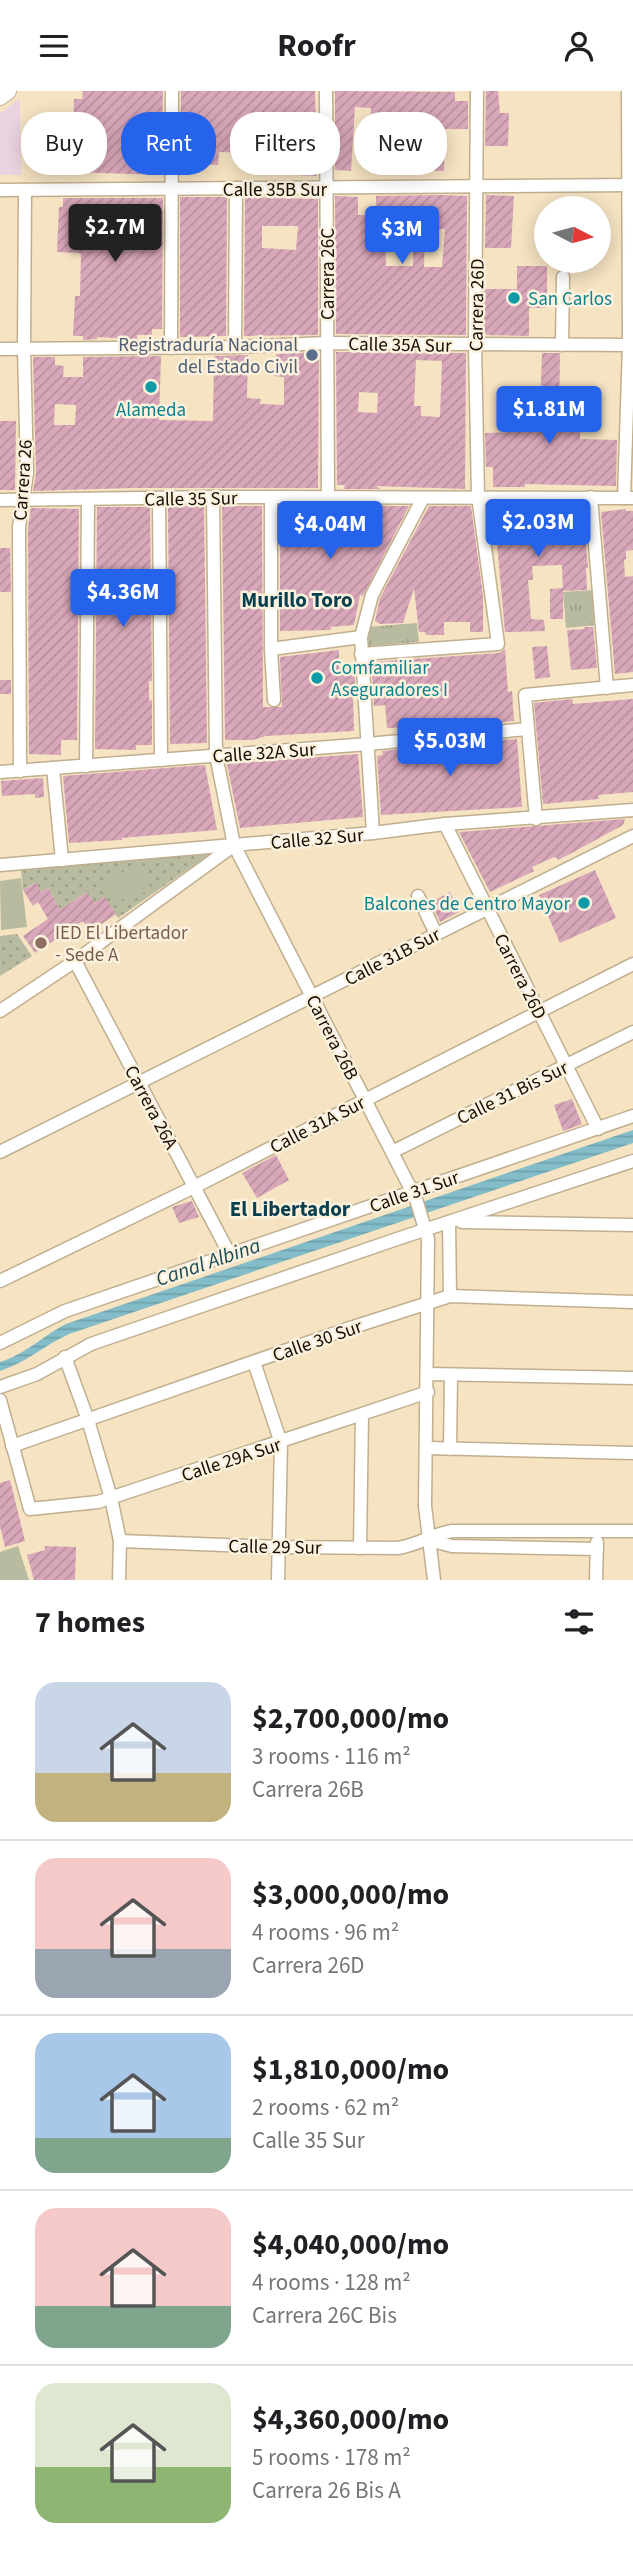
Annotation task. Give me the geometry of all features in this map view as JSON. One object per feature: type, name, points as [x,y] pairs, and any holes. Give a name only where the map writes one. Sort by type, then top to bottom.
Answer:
[{"type":"main road","points":[[0,97],[8,91]]},
{"type":"street","points":[[171,348],[172,91]]},
{"type":"street","name":"Carrera 26C","points":[[326,91],[328,498]]},
{"type":"street","name":"Carrera 26D","points":[[360,654],[498,644],[478,496],[475,345],[477,91]]},
{"type":"street","points":[[628,91],[631,185],[629,498]]},
{"type":"street","name":"Calle 35B Sur","points":[[0,190],[631,185]]},
{"type":"street","points":[[235,347],[236,188]]},
{"type":"street","name":"Carrera 26","points":[[20,771],[19,527],[27,473],[24,349],[25,190]]},
{"type":"street","points":[[562,345],[563,277]]},
{"type":"street","name":"Calle 35A Sur","points":[[0,349],[235,347],[326,343],[631,345]]},
{"type":"street","name":"Calle 35 Sur","points":[[0,500],[213,496],[629,498]]},
{"type":"street","name":"Carrera 26B","points":[[213,496],[216,755],[233,845],[392,1151],[414,1195],[424,1224],[429,1250],[425,1506],[434,1580]]},
{"type":"street","points":[[591,497],[607,688]]},
{"type":"street","points":[[271,498],[271,649],[274,700]]},
{"type":"street","points":[[373,833],[361,638],[372,595],[422,498]]},
{"type":"street","points":[[86,766],[88,499]]},
{"type":"street","points":[[159,499],[161,760]]},
{"type":"street","points":[[271,649],[361,638]]},
{"type":"street","points":[[536,819],[525,695],[633,685]]},
{"type":"street","name":"Calle 32A Sur","points":[[0,772],[527,729]]},
{"type":"street","points":[[52,768],[62,860]]},
{"type":"street","name":"Calle 32 Sur","points":[[0,865],[373,833],[445,824],[633,810]]},
{"type":"street","name":"Carrera 26D","points":[[445,824],[598,1129]]},
{"type":"street","name":"Calle 31B Sur","points":[[0,1152],[633,836]]},
{"type":"street","points":[[0,1011],[75,961],[233,845]]},
{"type":"street","points":[[418,896],[436,934]]},
{"type":"street","name":"Carrera 26A","points":[[75,961],[229,1253]]},
{"type":"street","name":"Calle 31A Sur","points":[[0,1281],[194,1187],[633,964]]},
{"type":"street","name":"Calle 31 Bis Sur","points":[[392,1151],[633,1032]]},
{"type":"street","name":"Calle 31 Sur","points":[[0,1343],[65,1311],[229,1253],[414,1195],[633,1116]]},
{"type":"street","name":"Calle 31 Sur","points":[[0,1387],[37,1374],[92,1345],[424,1224],[449,1222],[633,1161]]},
{"type":"street","points":[[450,1296],[449,1222],[633,1225]]},
{"type":"street","name":"Calle 30 Sur","points":[[12,1446],[450,1296],[633,1302]]},
{"type":"street","points":[[65,1357],[88,1420],[111,1498],[120,1541],[119,1580]]},
{"type":"street","points":[[254,1361],[281,1443],[278,1580]]},
{"type":"street","points":[[428,1374],[633,1378]]},
{"type":"street","points":[[450,1449],[451,1375]]},
{"type":"street","name":"Calle 29A Sur","points":[[12,1446],[30,1509],[98,1502],[428,1392]]},
{"type":"street","points":[[0,1400],[12,1446]]},
{"type":"street","points":[[360,1548],[362,1415]]},
{"type":"street","points":[[427,1448],[633,1453]]},
{"type":"street","name":"Calle 29 Sur","points":[[120,1541],[398,1548],[415,1545],[452,1531],[633,1531]]},
{"type":"street","points":[[596,1580],[598,1531]]},
{"type":"street","name":"Calle 29 Sur","points":[[428,1540],[452,1546],[597,1549]]},
{"type":"shaded area","points":[[20,98],[21,175],[0,175],[0,113]]},
{"type":"green space","points":[[594,590],[597,625],[566,628],[563,592]]},
{"type":"green space","points":[[417,623],[419,642],[369,646],[367,627]]},
{"type":"green space","points":[[213,852],[118,918],[104,897],[95,903],[87,892],[60,910],[48,888],[41,892],[35,883],[23,890],[21,870]]},
{"type":"green space","points":[[143,865],[151,890],[113,903],[105,878]]},
{"type":"green space","points":[[21,878],[27,927],[1,930],[0,881]]},
{"type":"green space","points":[[17,934],[32,956],[0,976],[0,936]]},
{"type":"green space","points":[[18,1546],[29,1580],[0,1580],[0,1552]]},
{"type":"water","points":[[633,1130],[633,1143],[69,1334],[0,1371],[0,1362],[17,1355],[66,1324]]},
{"type":"building","points":[[83,91],[163,91],[162,112],[121,112],[121,174],[107,173],[107,112],[74,112],[74,99],[82,99]]},
{"type":"building","points":[[181,91],[315,91],[315,112],[230,112],[230,152],[219,152],[218,165],[216,112],[181,112]]},
{"type":"building","points":[[335,91],[455,92],[455,101],[468,101],[468,129],[447,129],[447,112],[371,112],[371,108],[355,107],[351,171],[340,170],[340,112],[335,112]]},
{"type":"building","points":[[486,91],[498,91],[500,113],[509,113],[508,146],[485,146]]},
{"type":"building","points":[[486,195],[514,196],[511,248],[485,248]]},
{"type":"building","points":[[335,196],[358,197],[358,215],[376,215],[376,196],[467,196],[466,335],[336,334]],"holes":[[[425,229],[445,229],[442,267],[424,267]],[[413,235],[413,266],[386,266],[385,237]]]},
{"type":"building","points":[[180,197],[227,197],[226,336],[180,337]]},
{"type":"building","points":[[245,197],[318,199],[318,335],[244,336]],"holes":[[[262,226],[298,226],[296,250],[262,248]]]},
{"type":"building","points":[[63,198],[163,198],[162,329],[152,329],[152,335],[137,335],[137,339],[97,337],[83,340],[83,336],[73,336],[75,296],[80,296],[81,253],[57,252],[59,207],[63,207]]},
{"type":"building","name":"San Carlos","points":[[517,266],[534,266],[534,273],[547,273],[547,308],[529,308],[529,336],[487,335],[484,332],[484,289],[517,289]]},
{"type":"building","points":[[319,352],[318,488],[33,491],[36,473],[33,357],[55,357],[55,365],[64,366],[63,377],[83,377],[83,357],[161,356],[159,420],[213,421],[214,356],[248,355],[247,398],[261,399],[260,404],[284,405],[284,377],[274,376],[276,354]],"holes":[[[55,404],[76,405],[75,425],[54,425]]]},
{"type":"building","points":[[336,352],[466,353],[465,489],[376,486],[380,489],[344,489],[345,485],[337,485]],"holes":[[[416,360],[442,361],[440,417],[421,416],[421,406],[414,406]],[[359,392],[378,393],[377,413],[358,412]]]},
{"type":"building","points":[[542,353],[560,353],[559,418],[562,418],[562,431],[580,431],[580,439],[617,440],[616,486],[525,484],[525,487],[493,487],[493,467],[486,467],[485,433],[515,432],[515,416],[540,416]]},
{"type":"building","points":[[0,421],[16,421],[15,490],[0,490]]},
{"type":"building","points":[[168,506],[204,506],[207,743],[170,744]]},
{"type":"building","points":[[222,506],[262,506],[263,707],[282,707],[280,657],[339,650],[339,668],[354,668],[354,731],[225,740]]},
{"type":"building","points":[[280,506],[409,506],[363,596],[360,595],[354,625],[331,627],[331,630],[280,631]]},
{"type":"building","points":[[429,506],[471,506],[483,596],[483,632],[470,632],[470,622],[444,622],[444,635],[426,635],[425,632],[419,632],[414,588],[403,623],[380,624],[375,621],[380,598]]},
{"type":"building","points":[[97,507],[150,507],[152,681],[149,681],[149,701],[152,700],[152,745],[136,745],[136,750],[95,749]]},
{"type":"building","points":[[31,508],[79,509],[77,740],[61,740],[61,755],[29,754],[28,528]]},
{"type":"building","points":[[626,509],[633,511],[633,550],[626,551],[624,560],[625,577],[633,576],[633,672],[615,674],[601,512]]},
{"type":"building","points":[[494,511],[578,511],[584,519],[587,590],[563,591],[562,565],[532,566],[533,580],[528,580],[531,619],[544,620],[545,631],[505,632],[497,543],[506,542],[506,524],[495,524]]},
{"type":"building","points":[[0,548],[10,548],[11,592],[0,592]]},
{"type":"building","points":[[563,588],[563,619],[550,619],[550,589]]},
{"type":"building","points":[[584,627],[593,627],[597,668],[571,670],[567,630],[585,629]]},
{"type":"building","points":[[547,646],[550,677],[535,679],[532,647]]},
{"type":"building","points":[[505,649],[508,692],[512,691],[514,721],[387,728],[385,705],[374,706],[371,662],[499,653]]},
{"type":"building","points":[[0,680],[11,680],[11,694],[0,694]]},
{"type":"building","points":[[572,699],[573,704],[633,699],[633,792],[598,795],[599,799],[543,804],[534,703]]},
{"type":"building","points":[[517,739],[522,807],[381,815],[377,756],[383,755],[382,751]]},
{"type":"building","points":[[358,754],[363,817],[240,828],[227,764]]},
{"type":"building","points":[[205,765],[217,830],[69,843],[63,776]]},
{"type":"building","points":[[43,778],[44,797],[35,798],[35,794],[2,796],[1,781]]},
{"type":"building","points":[[625,819],[623,825],[568,855],[558,860],[556,857],[552,858],[532,867],[534,871],[490,892],[459,832]]},
{"type":"building","name":"Balcones de Centro Mayor","points":[[595,870],[616,918],[560,943],[539,895]]},
{"type":"building","points":[[36,883],[41,892],[48,888],[60,910],[87,892],[95,903],[104,896],[116,914],[90,932],[83,921],[35,953],[23,936],[48,919],[38,902],[33,906],[23,890]]},
{"type":"building","points":[[450,892],[459,912],[440,922],[431,902]]},
{"type":"building","points":[[572,1099],[582,1124],[563,1131],[554,1105]]},
{"type":"building","points":[[276,1155],[289,1180],[257,1198],[242,1173]]},
{"type":"building","points":[[192,1201],[199,1217],[179,1223],[172,1207]]},
{"type":"building","points":[[10,1480],[25,1541],[5,1547],[0,1526],[0,1483]]},
{"type":"building","points":[[45,1546],[76,1547],[75,1580],[34,1580],[27,1555],[45,1550]]},
{"type":"place","name":"San Carlos","points":[[514,298]]},
{"type":"place","name":"Registraduría Nacional del Estado Civil","points":[[312,355]]},
{"type":"place","name":"Alameda","points":[[151,387]]},
{"type":"place","name":"Comfamiliar Aseguradores I","points":[[317,678]]},
{"type":"place","name":"Balcones de Centro Mayor","points":[[584,903]]},
{"type":"place","name":"IED El Libertador - Sede A","points":[[41,943]]},
{"type":"district","name":"Murillo Toro","points":[[297,600]]},
{"type":"district","name":"El Libertador","points":[[290,1209]]},
{"type":"water label","name":"Canal Albina","points":[[208,1262]]}]
